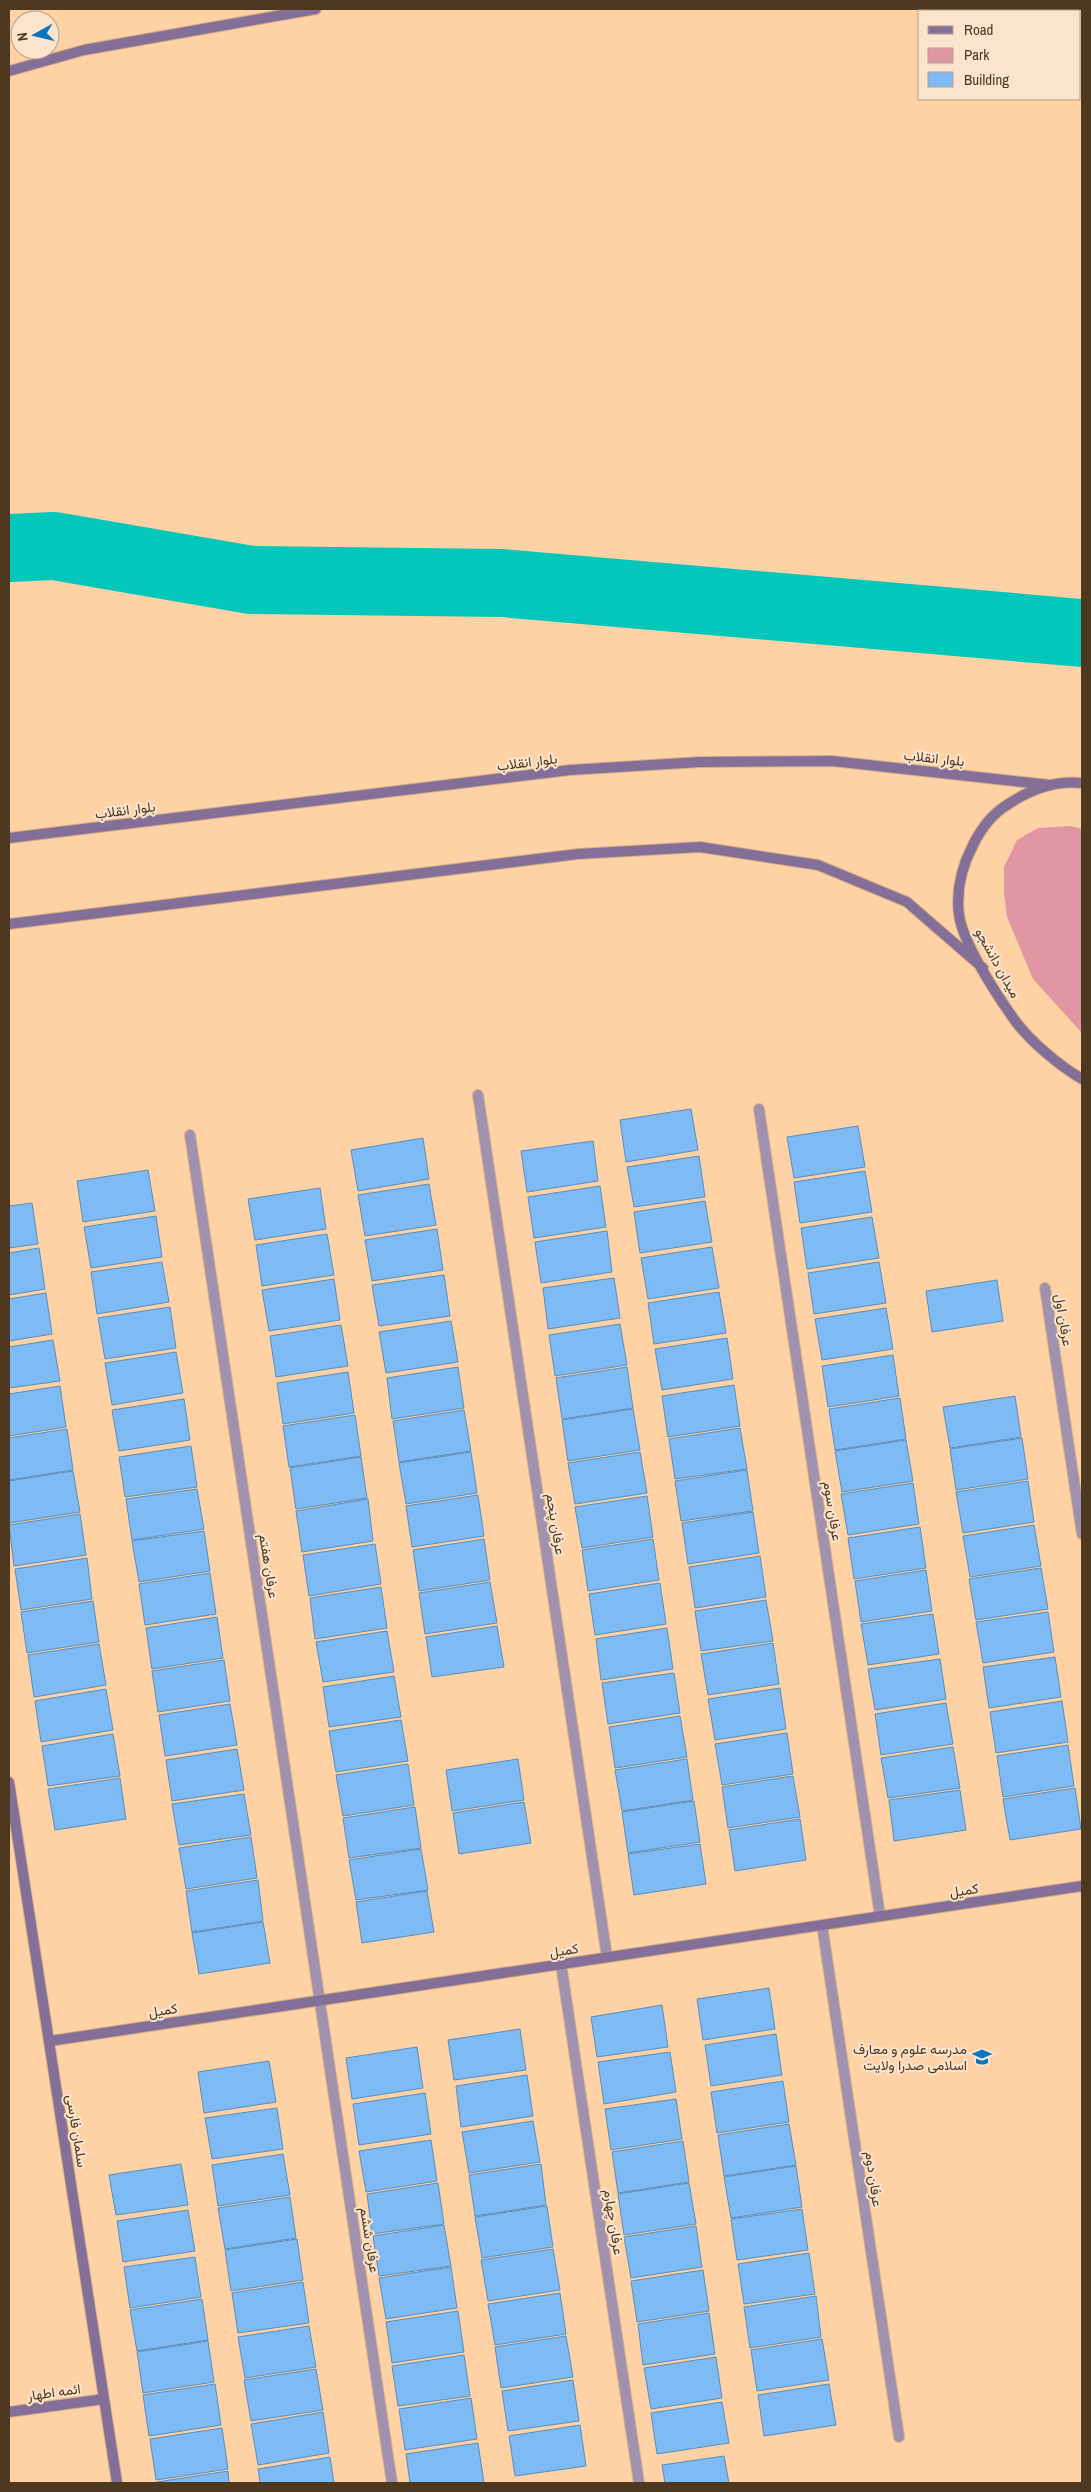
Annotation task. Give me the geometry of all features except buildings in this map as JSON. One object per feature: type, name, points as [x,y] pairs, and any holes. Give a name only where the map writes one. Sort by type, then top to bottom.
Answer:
[{"type":"main road","points":[[9,71],[84,50],[316,9]]},
{"type":"main road","name":"بلوار انقلاب","points":[[9,838],[570,770],[700,762],[832,761],[1050,785]]},
{"type":"main road","name":"میدان دانشجو","points":[[1082,784],[1050,785],[1023,794],[998,810],[979,832],[966,858],[959,886],[960,915],[968,943],[1017,1023],[1063,1067],[1082,1079]]},
{"type":"main road","points":[[10,925],[578,854],[700,847],[818,865],[907,902],[983,968]]},
{"type":"main road","name":"سلمان فارسی","points":[[9,1782],[117,2483]]},
{"type":"main road","name":"کمیل","points":[[50,2041],[1082,1886]]},
{"type":"main road","name":"ائمه اطهار","points":[[9,2412],[104,2399]]},
{"type":"street","name":"عرفان پنجم","points":[[478,1095],[607,1958]]},
{"type":"street","name":"عرفان سوم","points":[[759,1109],[880,1916]]},
{"type":"street","name":"عرفان هفتم","points":[[190,1135],[320,2001]]},
{"type":"street","name":"عرفان اول","points":[[1045,1288],[1082,1534]]},
{"type":"street","name":"عرفان دوم","points":[[822,1925],[899,2437]]},
{"type":"street","name":"عرفان چهارم","points":[[561,1964],[639,2483]]},
{"type":"street","name":"عرفان ششم","points":[[320,2001],[392,2483]]},
{"type":"green space","points":[[1071,826],[1082,829],[1082,1033],[1033,979],[1007,917],[1004,894],[1004,867],[1017,840],[1038,828]]},
{"type":"waterway","points":[[9,548],[54,546],[251,580],[502,583],[1082,633]]},
{"type":"place","name":"مدرسه علوم و معارف اسلامی صدرا ولایت","points":[[982,2057]]}]
